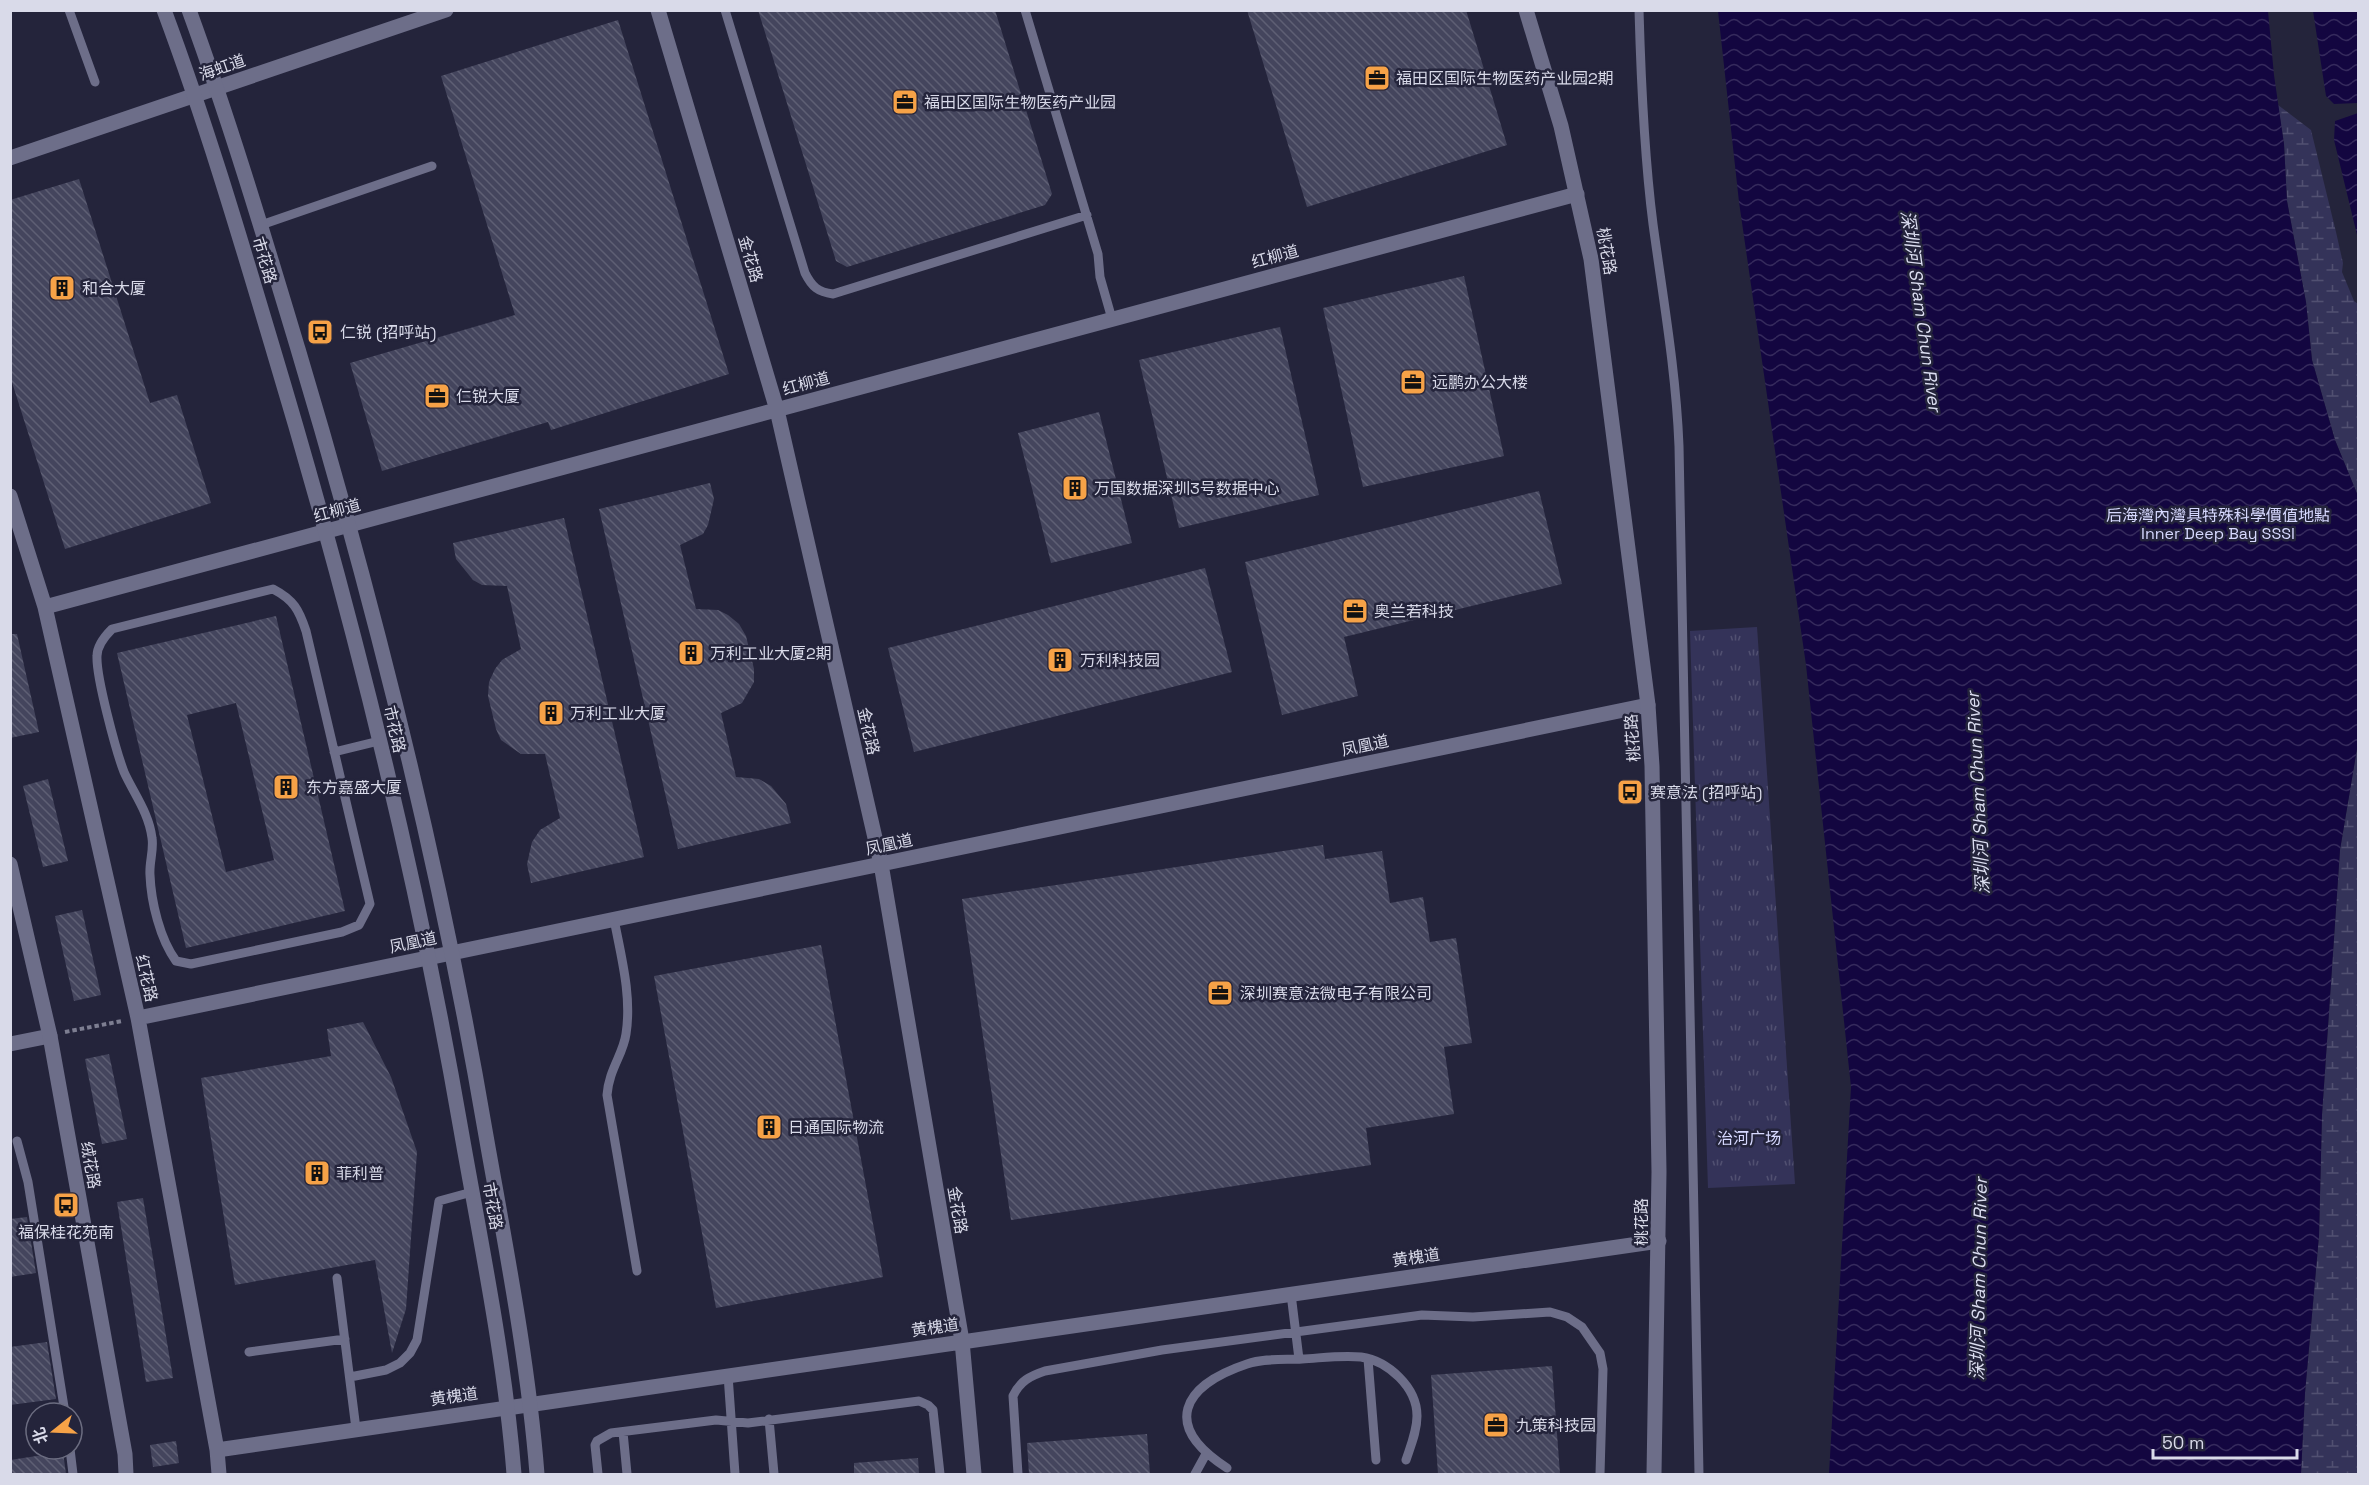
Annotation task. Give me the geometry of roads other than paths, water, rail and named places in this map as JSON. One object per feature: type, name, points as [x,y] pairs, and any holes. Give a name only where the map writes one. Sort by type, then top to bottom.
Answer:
[{"type":"street","name":"市花路","points":[[164,10],[195,95],[327,531],[380,741],[429,957],[472,1192],[506,1407],[514,1474]]},
{"type":"street","name":"市花路","points":[[189,10],[261,225],[368,591],[453,952],[517,1316],[530,1404],[537,1474]]},
{"type":"street","name":"海虹道","points":[[10,158],[446,10]]},
{"type":"street","name":"金花路","points":[[658,10],[777,410],[880,864],[962,1341],[974,1474]]},
{"type":"street","name":"桃花路","points":[[1526,10],[1561,126],[1591,259],[1648,705],[1653,778],[1659,1241],[1654,1474]]},
{"type":"street","name":"红柳道","points":[[45,607],[1577,194]]},
{"type":"street","name":"红花路","points":[[10,496],[45,607],[138,1018],[217,1450],[219,1474]]},
{"type":"street","name":"凤凰道","points":[[138,1018],[1648,705]]},
{"type":"street","name":"绒花路","points":[[10,864],[50,1035],[126,1474]]},
{"type":"street","points":[[10,1044],[50,1035]]},
{"type":"street","name":"黄槐道","points":[[217,1450],[1659,1241]]},
{"type":"lane","points":[[69,10],[95,82]]},
{"type":"lane","points":[[725,10],[805,273],[811,285],[820,292],[833,294],[1087,215]]},
{"type":"lane","points":[[1024,10],[1087,215],[1098,254],[1100,277],[1112,319]]},
{"type":"lane","points":[[1639,10],[1641,82],[1653,222],[1677,390],[1699,1474]]},
{"type":"lane","points":[[261,225],[432,166]]},
{"type":"lane","points":[[273,589],[288,597],[299,608],[334,752],[369,904],[359,925],[342,932],[191,964],[176,961],[162,933],[154,900],[150,873],[153,839],[146,811],[123,768],[99,677],[97,654],[103,640],[112,629],[273,589]]},
{"type":"lane","points":[[334,752],[380,741]]},
{"type":"lane","points":[[614,919],[628,1016],[626,1037],[608,1077],[607,1095],[637,1271]]},
{"type":"lane","points":[[17,1141],[28,1182],[63,1401]]},
{"type":"lane","points":[[350,1377],[386,1370],[400,1363],[410,1353],[417,1340],[423,1314],[439,1201],[472,1192]]},
{"type":"lane","points":[[337,1278],[356,1429]]},
{"type":"lane","points":[[1291,1293],[1299,1359]]},
{"type":"lane","points":[[1018,1474],[1013,1396],[1017,1386],[1029,1377],[1045,1371],[1162,1350],[1422,1315],[1473,1317],[1550,1312],[1567,1317],[1582,1327],[1594,1340],[1600,1353],[1602,1369],[1600,1474]]},
{"type":"lane","points":[[249,1352],[345,1339]]},
{"type":"lane","points":[[1227,1468],[1206,1454],[1187,1429],[1187,1411],[1197,1390],[1248,1364],[1344,1356],[1368,1359],[1397,1375],[1413,1399],[1417,1412],[1416,1428],[1406,1460]]},
{"type":"lane","points":[[1368,1359],[1376,1460]]},
{"type":"lane","points":[[728,1375],[735,1474]]},
{"type":"lane","points":[[598,1474],[597,1441],[606,1435],[731,1420],[748,1423],[913,1401],[924,1402],[933,1410],[939,1474]]},
{"type":"lane","points":[[769,1419],[774,1474]]},
{"type":"lane","points":[[623,1432],[627,1474]]},
{"type":"lane","points":[[1195,1474],[1206,1454]]},
{"type":"water","name":"深圳河 Sham Chun River","points":[[1718,11],[2268,11],[2284,144],[2287,201],[2306,302],[2312,360],[2335,440],[2358,496],[2358,743],[2340,850],[2322,1115],[2319,1236],[2305,1393],[2301,1474],[1829,1474],[1851,1087],[1806,665],[1739,202]]},
{"type":"water","points":[[2313,11],[2358,11],[2358,103],[2334,104],[2326,96]]},
{"type":"water","points":[[2358,113],[2358,239],[2334,140],[2335,121]]},
{"type":"place","name":"福田区国际生物医药产业园2期","points":[[1377,78]]},
{"type":"place","name":"福田区国际生物医药产业园","points":[[905,102]]},
{"type":"place","name":"和合大厦","points":[[62,288]]},
{"type":"place","name":"仁锐 (招呼站)","points":[[320,332]]},
{"type":"place","name":"远鹏办公大楼","points":[[1413,382]]},
{"type":"place","name":"仁锐大厦","points":[[437,396]]},
{"type":"place","name":"万国数据深圳3号数据中心","points":[[1075,488]]},
{"type":"place","name":"奥兰若科技","points":[[1355,611]]},
{"type":"place","name":"万利工业大厦2期","points":[[691,653]]},
{"type":"place","name":"万利科技园","points":[[1060,660]]},
{"type":"place","name":"万利工业大厦","points":[[551,713]]},
{"type":"place","name":"东方嘉盛大厦","points":[[286,787]]},
{"type":"place","name":"赛意法 (招呼站)","points":[[1630,792]]},
{"type":"place","name":"深圳赛意法微电子有限公司","points":[[1220,993]]},
{"type":"place","name":"日通国际物流","points":[[769,1127]]},
{"type":"place","name":"菲利普","points":[[317,1173]]},
{"type":"place","name":"福保桂花苑南","points":[[66,1205]]},
{"type":"place","name":"九策科技园","points":[[1496,1425]]},
{"type":"park label","name":"后海灣內灣具特殊科學價值地點 Inner Deep Bay SSSI","points":[[2218,524]]},
{"type":"park label","name":"治河广场","points":[[1749,1138]]}]
